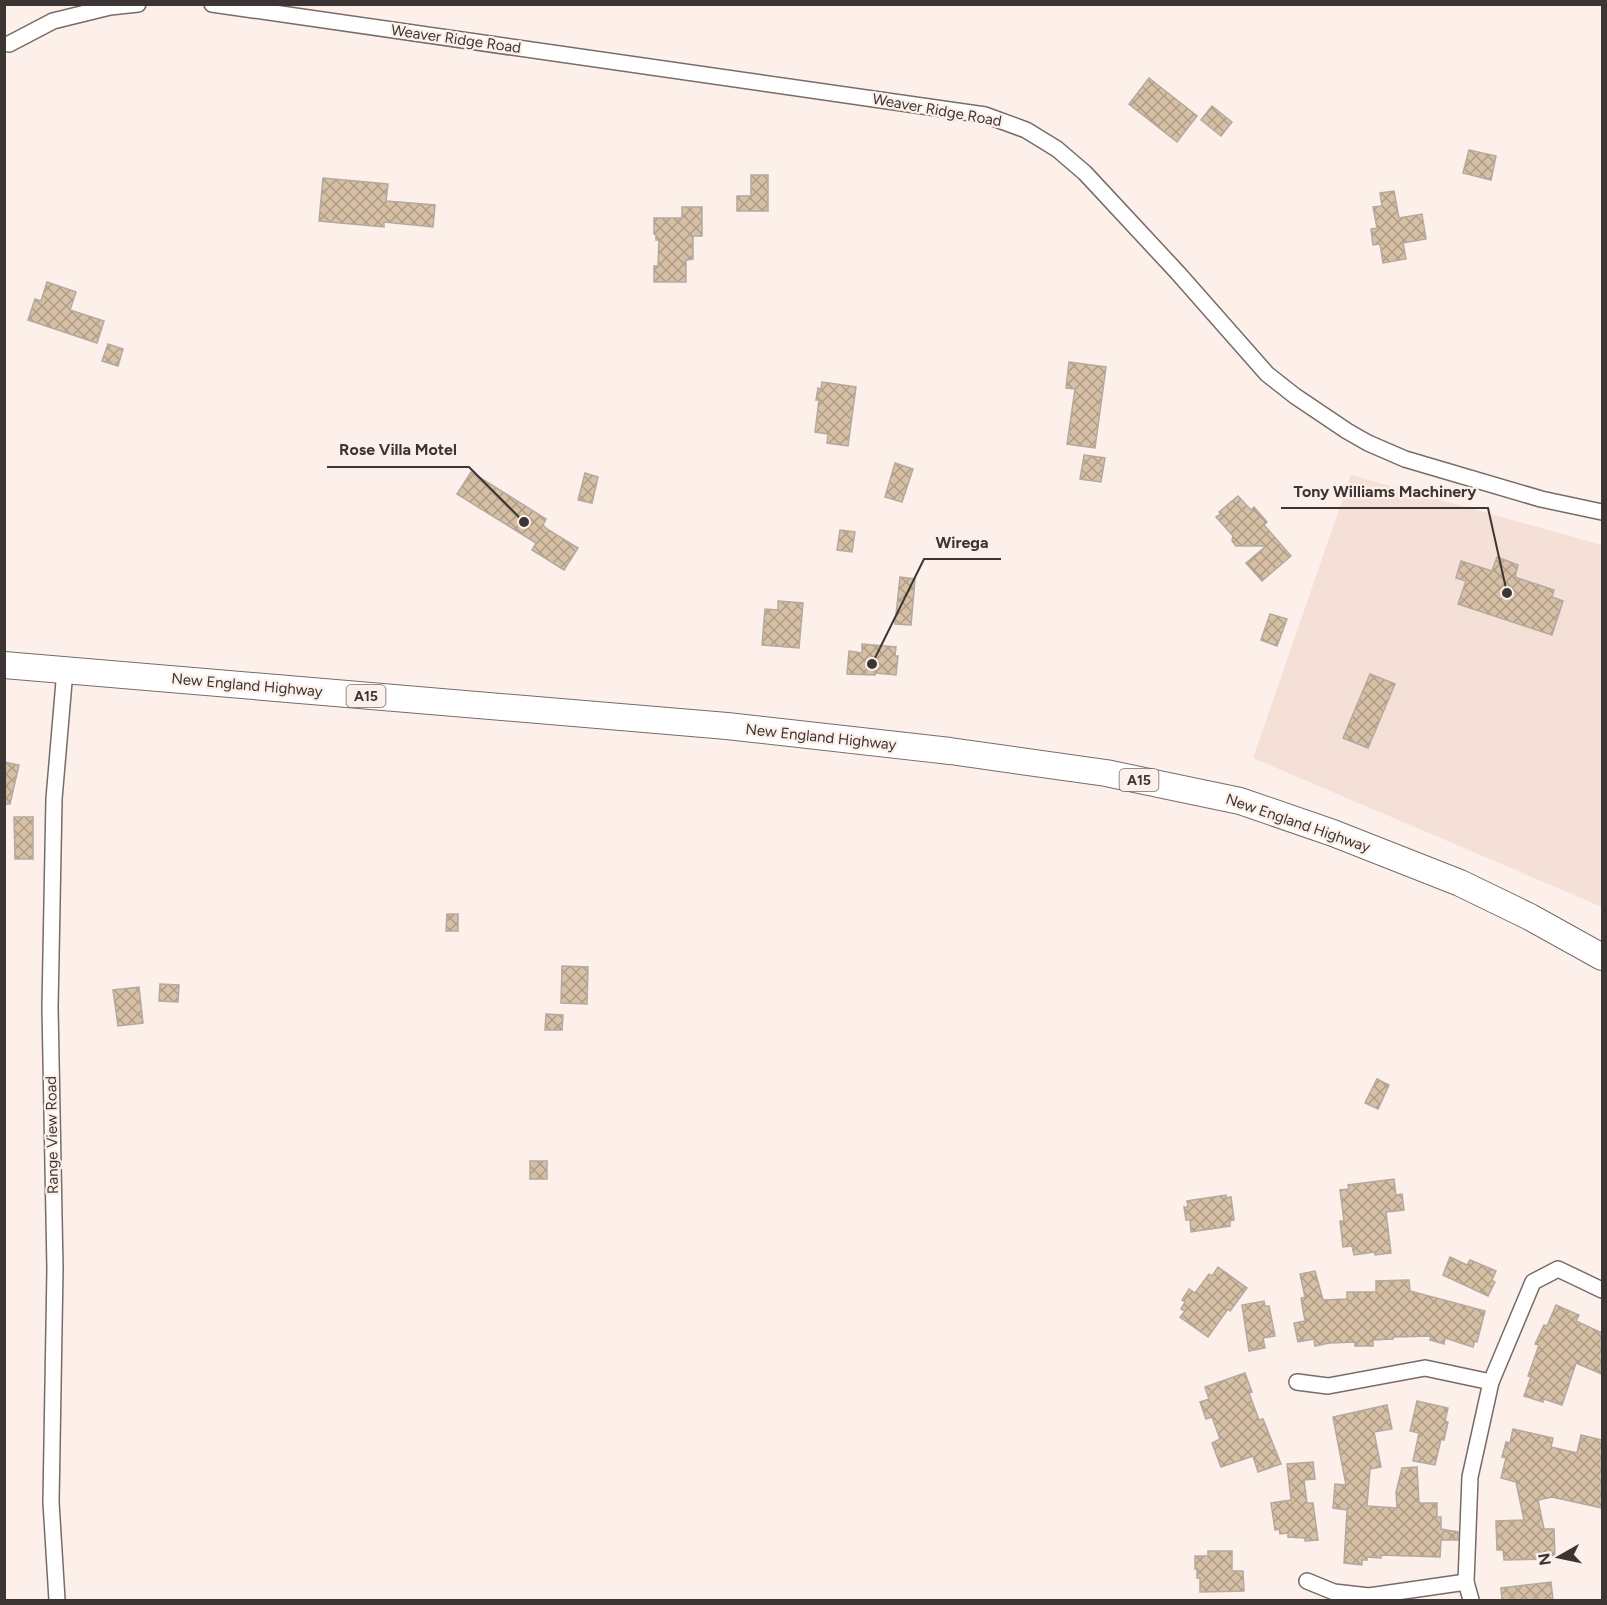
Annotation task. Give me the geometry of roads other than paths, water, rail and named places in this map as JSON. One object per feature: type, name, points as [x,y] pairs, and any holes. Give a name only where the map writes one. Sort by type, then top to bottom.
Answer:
[{"type":"highway","name":"New England Highway","points":[[4,665],[727,726],[950,751],[1106,773],[1240,801],[1333,833],[1460,883],[1530,917],[1602,957]]},
{"type":"street","points":[[9,44],[52,21],[110,7],[138,4]]},
{"type":"street","name":"Weaver Ridge Road","points":[[212,4],[986,115],[1008,122],[1057,149],[1085,173],[1178,273],[1267,374],[1295,396],[1368,443],[1405,459],[1541,499],[1602,512]]},
{"type":"street","name":"Range View Road","points":[[57,1600],[51,1503],[55,1269],[50,1007],[54,799],[65,670]]},
{"type":"street","points":[[1471,1600],[1466,1582],[1470,1477],[1491,1382],[1533,1282],[1558,1269],[1602,1290]]},
{"type":"street","points":[[1297,1382],[1328,1386],[1425,1368],[1491,1382]]},
{"type":"street","points":[[1307,1581],[1334,1592],[1370,1596],[1466,1582]]},
{"type":"place","name":"Rose Villa Motel","points":[[524,522]]},
{"type":"place","name":"Tony Williams Machinery","points":[[1507,593]]},
{"type":"place","name":"Wirega","points":[[872,664]]}]
